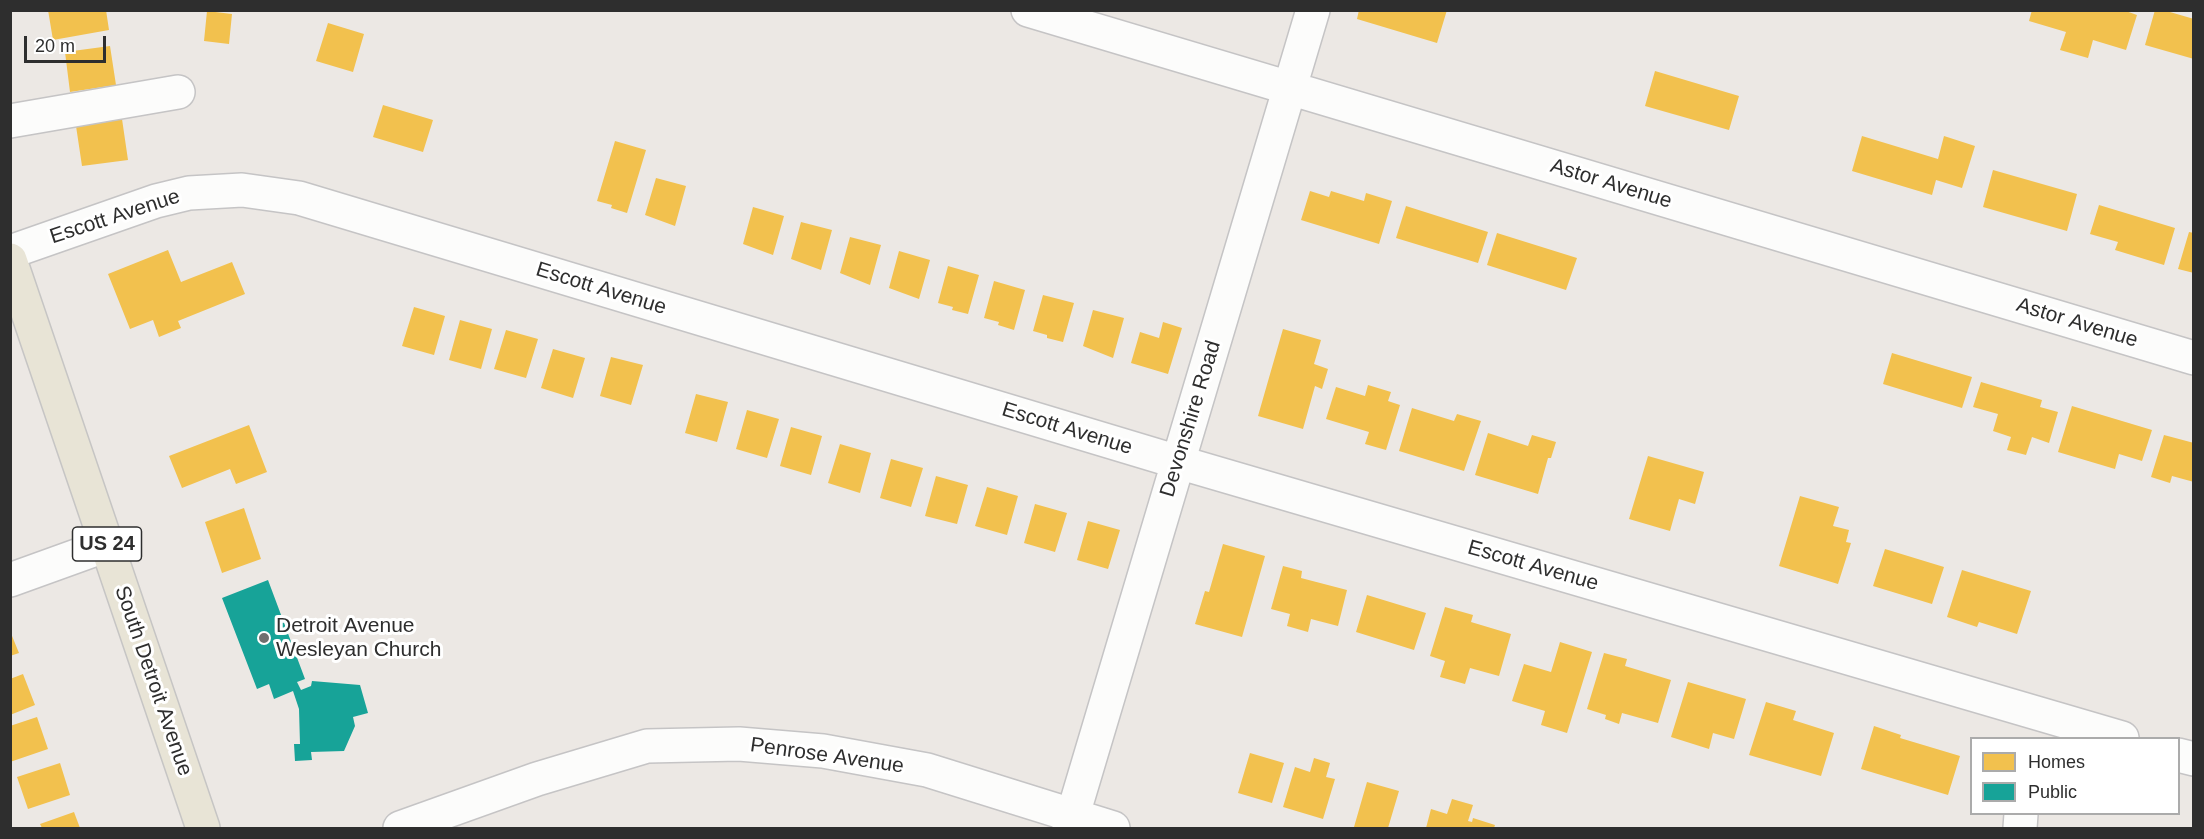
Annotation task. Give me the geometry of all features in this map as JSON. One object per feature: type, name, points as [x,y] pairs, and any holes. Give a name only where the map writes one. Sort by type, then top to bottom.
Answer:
[{"type":"main road","name":"South Detroit Avenue","points":[[10,261],[203,828]]},
{"type":"street","name":"Astor Avenue","points":[[1028,10],[2193,358]]},
{"type":"street","name":"Devonshire Road","points":[[1071,823],[1313,10]]},
{"type":"street","points":[[10,121],[178,92]]},
{"type":"street","name":"Escott Avenue","points":[[10,252],[156,201],[189,193],[242,190],[299,198],[1178,462],[2026,724],[2115,737]]},
{"type":"street","points":[[10,580],[107,545]]},
{"type":"street","name":"Penrose Avenue","points":[[400,828],[537,779],[647,746],[739,744],[823,751],[927,770],[1071,823],[1113,828]]},
{"type":"building: Homes","points":[[48,10],[106,10],[109,30],[53,40]]},
{"type":"building: Homes","points":[[1359,10],[1447,10],[1437,43],[1357,19]]},
{"type":"building: Homes","points":[[2032,10],[2123,10],[2137,15],[2126,50],[2093,40],[2088,58],[2060,50],[2066,32],[2029,21]]},
{"type":"building: Homes","points":[[2155,10],[2194,19],[2194,59],[2145,45]]},
{"type":"building: Homes","points":[[207,11],[232,14],[229,44],[204,41]]},
{"type":"building: Homes","points":[[328,23],[364,34],[353,72],[316,61]]},
{"type":"building: Homes","points":[[110,46],[116,85],[70,92],[65,52]]},
{"type":"building: Homes","points":[[1655,71],[1739,96],[1729,130],[1645,106]]},
{"type":"building: Homes","points":[[383,105],[433,120],[423,152],[373,137]]},
{"type":"building: Homes","points":[[122,119],[128,160],[82,166],[76,126]]},
{"type":"building: Homes","points":[[1862,136],[1938,159],[1944,136],[1975,146],[1962,188],[1936,180],[1932,195],[1852,171]]},
{"type":"building: Homes","points":[[615,141],[646,150],[627,213],[611,208],[612,205],[597,201]]},
{"type":"building: Homes","points":[[1993,170],[2077,194],[2067,231],[1983,207]]},
{"type":"building: Homes","points":[[656,178],[686,186],[675,226],[645,215]]},
{"type":"building: Homes","points":[[1310,191],[1329,197],[1331,191],[1364,201],[1366,193],[1392,201],[1379,244],[1301,220]]},
{"type":"building: Homes","points":[[2099,205],[2175,228],[2164,265],[2115,250],[2118,242],[2090,234]]},
{"type":"building: Homes","points":[[1406,206],[1488,232],[1478,263],[1396,238]]},
{"type":"building: Homes","points":[[753,207],[784,216],[773,255],[743,244]]},
{"type":"building: Homes","points":[[801,222],[832,230],[821,270],[791,259]]},
{"type":"building: Homes","points":[[2189,232],[2194,233],[2194,273],[2178,269]]},
{"type":"building: Homes","points":[[1497,233],[1577,258],[1566,290],[1487,265]]},
{"type":"building: Homes","points":[[850,237],[881,245],[870,285],[840,273]]},
{"type":"building: Homes","points":[[168,250],[181,282],[232,262],[245,294],[178,321],[181,328],[159,337],[153,320],[130,329],[108,274]]},
{"type":"building: Homes","points":[[899,251],[930,260],[919,299],[889,288]]},
{"type":"building: Homes","points":[[948,266],[979,275],[968,314],[938,303]]},
{"type":"building: Homes","points":[[994,281],[1025,290],[1014,330],[998,325],[999,322],[984,318]]},
{"type":"building: Homes","points":[[1043,295],[1074,303],[1063,342],[1033,331]]},
{"type":"building: Homes","points":[[414,307],[445,316],[434,355],[402,346]]},
{"type":"building: Homes","points":[[1093,310],[1124,318],[1113,358],[1083,346]]},
{"type":"building: Homes","points":[[460,320],[492,329],[481,369],[449,360]]},
{"type":"building: Homes","points":[[1163,322],[1182,328],[1168,374],[1131,363],[1140,332],[1159,338]]},
{"type":"building: Homes","points":[[1283,329],[1321,340],[1314,364],[1328,369],[1322,389],[1315,386],[1303,429],[1258,416]]},
{"type":"building: Homes","points":[[506,330],[538,339],[526,378],[494,369]]},
{"type":"building: Homes","points":[[553,349],[585,358],[573,398],[541,388]]},
{"type":"building: Homes","points":[[1892,353],[1972,377],[1962,408],[1883,384]]},
{"type":"building: Homes","points":[[611,357],[643,365],[631,405],[600,396]]},
{"type":"building: Homes","points":[[1981,382],[2042,400],[2040,407],[2058,412],[2049,443],[2032,437],[2026,455],[2007,450],[2011,437],[1993,431],[1998,414],[1973,407]]},
{"type":"building: Homes","points":[[1368,385],[1391,392],[1388,401],[1400,405],[1386,450],[1365,444],[1369,432],[1326,419],[1336,387],[1365,396]]},
{"type":"building: Homes","points":[[696,394],[728,402],[717,442],[685,433]]},
{"type":"building: Homes","points":[[2072,406],[2152,430],[2142,461],[2119,454],[2115,469],[2058,452]]},
{"type":"building: Homes","points":[[1412,408],[1454,421],[1457,414],[1481,421],[1464,471],[1399,451]]},
{"type":"building: Homes","points":[[747,410],[779,419],[767,458],[736,449]]},
{"type":"building: Homes","points":[[249,425],[267,472],[236,484],[230,469],[182,488],[169,456]]},
{"type":"building: Homes","points":[[791,427],[822,436],[811,475],[780,466]]},
{"type":"building: Homes","points":[[1488,433],[1528,446],[1532,435],[1556,442],[1551,458],[1548,458],[1538,494],[1475,475]]},
{"type":"building: Homes","points":[[2164,435],[2194,443],[2194,482],[2172,476],[2170,483],[2151,477]]},
{"type":"building: Homes","points":[[840,444],[871,453],[860,493],[828,483]]},
{"type":"building: Homes","points":[[1648,456],[1704,472],[1695,504],[1679,499],[1670,531],[1629,519]]},
{"type":"building: Homes","points":[[891,459],[923,468],[911,507],[880,498]]},
{"type":"building: Homes","points":[[936,476],[968,485],[957,524],[925,516]]},
{"type":"building: Homes","points":[[987,487],[1018,496],[1007,535],[975,526]]},
{"type":"building: Homes","points":[[1800,496],[1839,507],[1833,526],[1849,530],[1846,542],[1851,543],[1838,584],[1779,566]]},
{"type":"building: Homes","points":[[1035,504],[1067,513],[1055,552],[1024,543]]},
{"type":"building: Homes","points":[[244,508],[261,559],[222,573],[205,522]]},
{"type":"building: Homes","points":[[1088,521],[1120,530],[1108,569],[1077,560]]},
{"type":"building: Homes","points":[[1223,544],[1265,556],[1242,637],[1195,624],[1205,591],[1209,592]]},
{"type":"building: Homes","points":[[1885,549],[1944,567],[1932,604],[1873,586]]},
{"type":"building: Homes","points":[[1283,566],[1302,571],[1301,578],[1347,590],[1338,626],[1311,619],[1308,632],[1287,626],[1290,614],[1271,609]]},
{"type":"building: Homes","points":[[1962,570],[2031,591],[2017,634],[1979,622],[1977,627],[1947,617]]},
{"type":"building: Homes","points":[[1367,595],[1426,613],[1414,650],[1356,632]]},
{"type":"building: Homes","points":[[1445,607],[1473,615],[1471,622],[1511,634],[1499,676],[1470,668],[1465,684],[1440,677],[1445,661],[1430,656]]},
{"type":"building: Homes","points":[[10,631],[19,653],[10,656]]},
{"type":"building: Homes","points":[[1560,642],[1592,652],[1567,733],[1541,725],[1545,711],[1512,701],[1524,664],[1551,672]]},
{"type":"building: Homes","points":[[1604,653],[1627,659],[1625,666],[1671,680],[1658,723],[1622,713],[1619,724],[1605,719],[1606,715],[1587,709]]},
{"type":"building: Homes","points":[[23,674],[35,705],[10,715],[10,679]]},
{"type":"building: Homes","points":[[1688,682],[1746,699],[1734,739],[1713,733],[1709,749],[1671,737]]},
{"type":"building: Homes","points":[[1766,702],[1796,711],[1793,720],[1834,733],[1821,776],[1749,755]]},
{"type":"building: Homes","points":[[37,717],[48,749],[10,762],[10,726]]},
{"type":"building: Homes","points":[[1874,726],[1901,735],[1900,738],[1960,756],[1948,795],[1861,769]]},
{"type":"building: Homes","points":[[1250,753],[1284,763],[1272,803],[1238,793]]},
{"type":"building: Homes","points":[[1314,758],[1330,763],[1326,777],[1335,779],[1323,819],[1283,807],[1295,767],[1310,772]]},
{"type":"building: Homes","points":[[60,763],[70,795],[28,809],[17,777]]},
{"type":"building: Homes","points":[[1367,782],[1399,791],[1388,828],[1354,827]]},
{"type":"building: Homes","points":[[1452,799],[1473,805],[1468,821],[1472,822],[1473,818],[1495,825],[1494,828],[1426,828],[1431,809],[1447,814]]},
{"type":"building: Homes","points":[[74,812],[80,828],[42,828],[40,824]]},
{"type":"building: Public","name":"Detroit Avenue Wesleyan Church","points":[[268,580],[305,679],[297,682],[301,690],[311,686],[312,681],[360,685],[368,713],[353,717],[355,726],[344,751],[311,752],[312,760],[295,761],[294,744],[300,744],[299,709],[293,691],[274,699],[269,684],[257,689],[222,598]]},
{"type":"place","name":"Detroit Avenue Wesleyan Church","points":[[264,638]]}]
